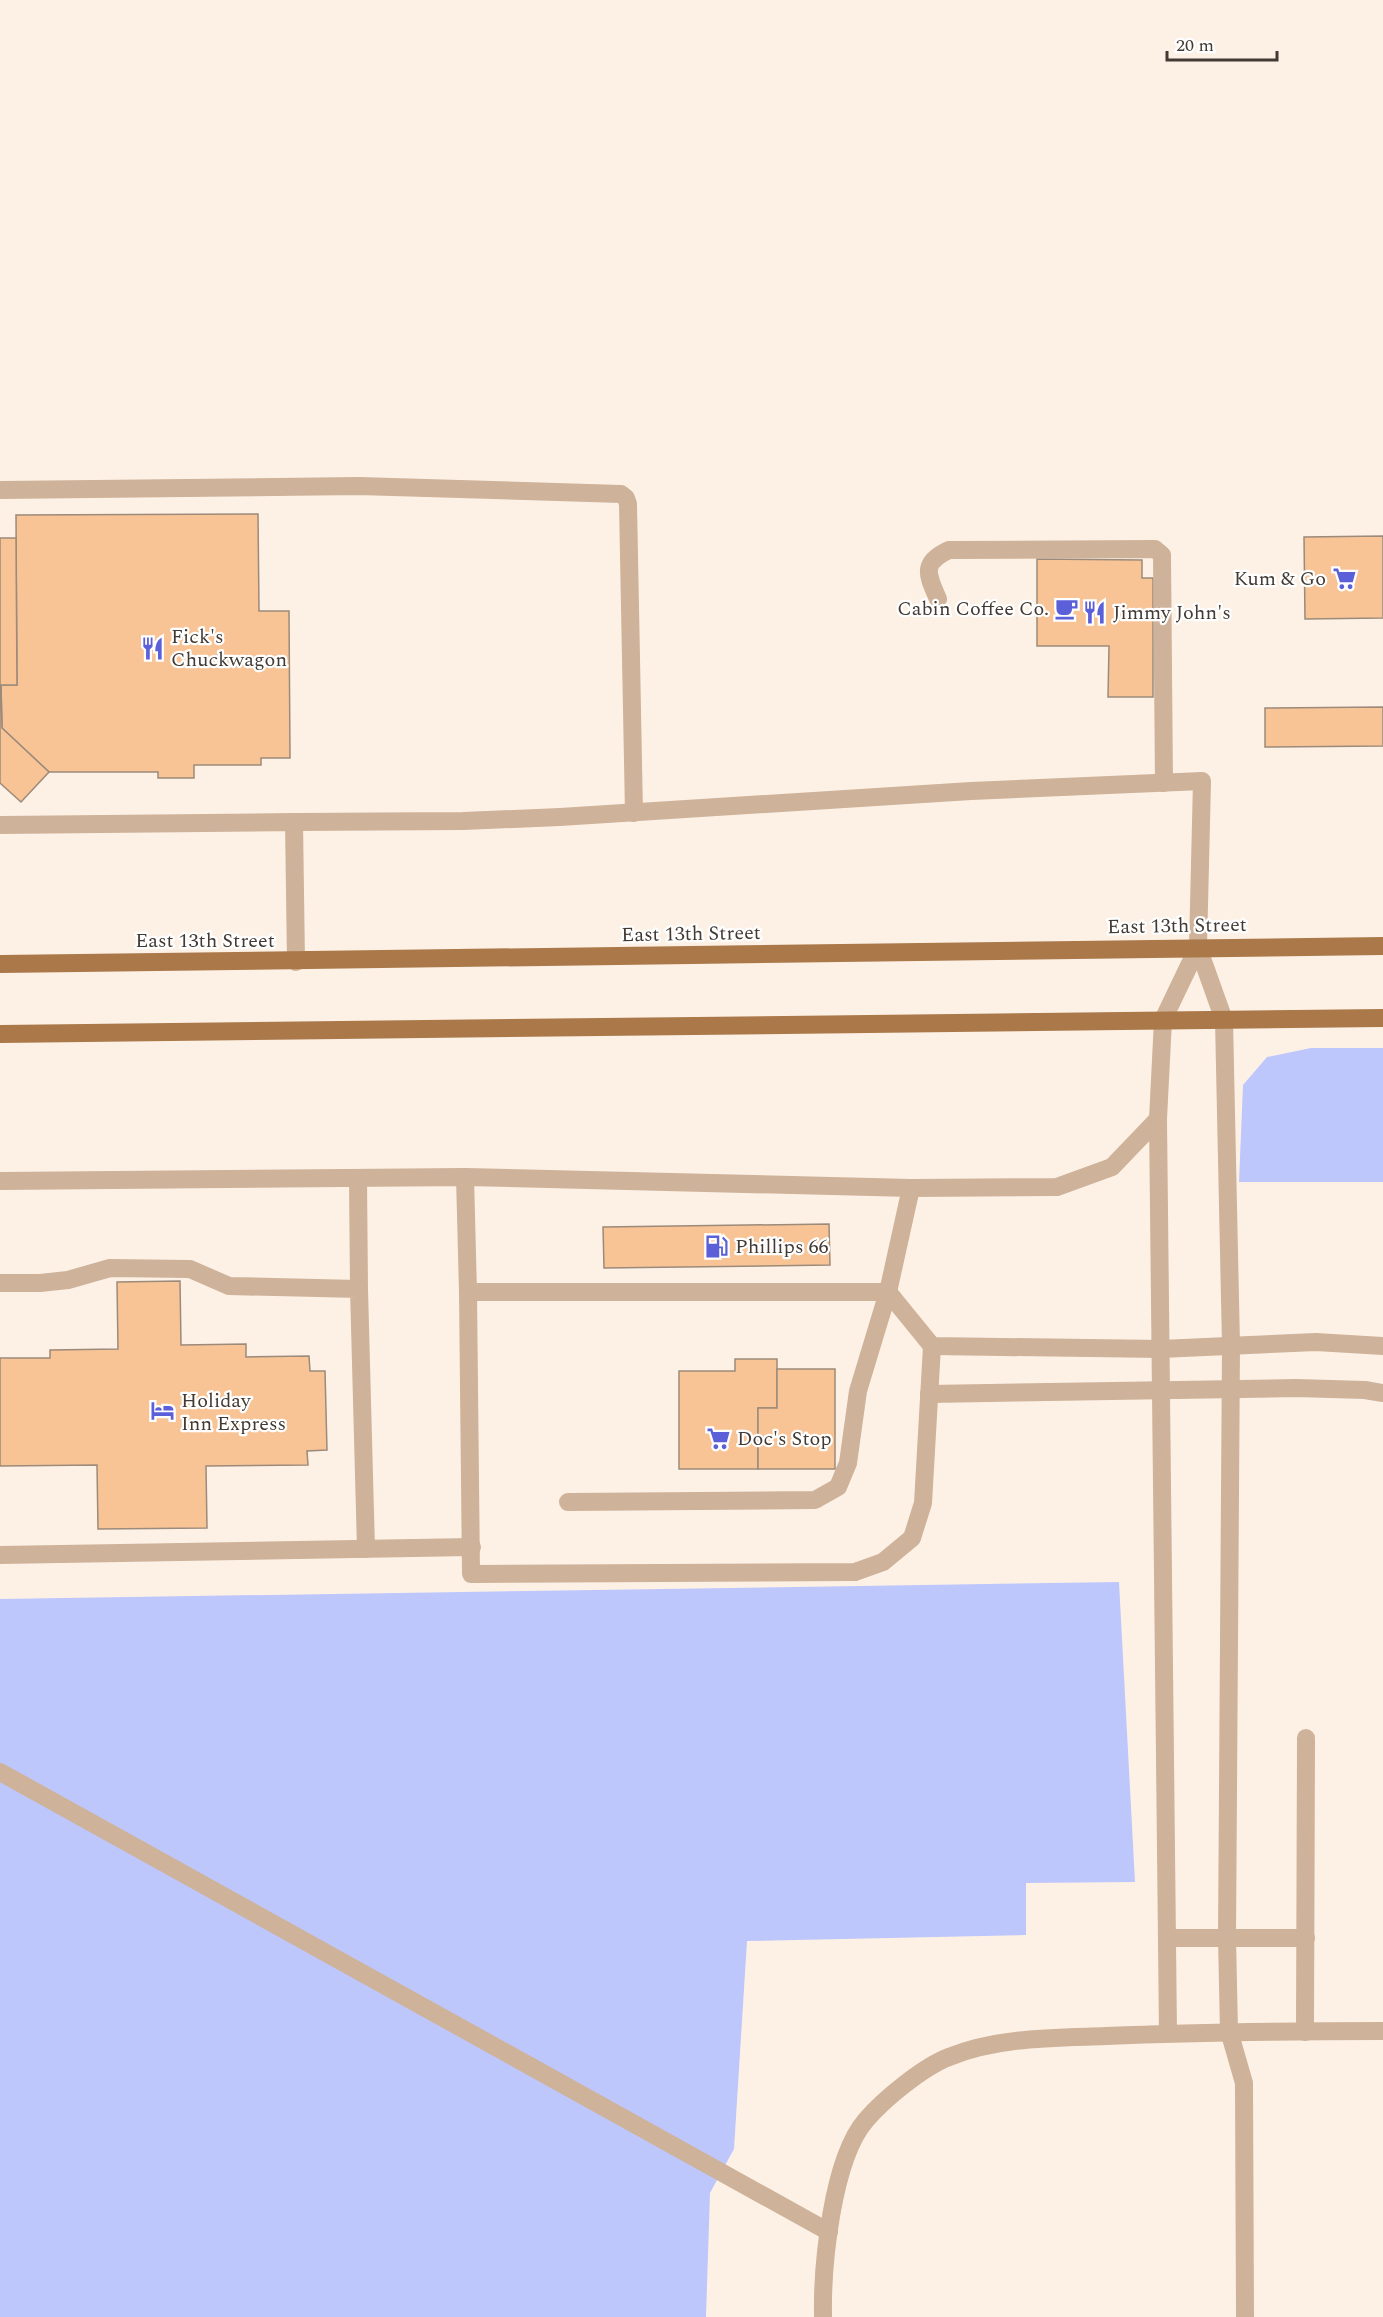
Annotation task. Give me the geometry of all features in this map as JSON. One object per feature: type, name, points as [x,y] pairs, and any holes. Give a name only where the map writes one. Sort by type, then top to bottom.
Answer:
[{"type":"main road","name":"East 13th Street","points":[[0,964],[296,962],[1383,946]]},
{"type":"main road","points":[[0,1034],[1383,1018]]},
{"type":"lane","points":[[0,490],[359,486],[621,494],[626,498],[628,504],[634,813]]},
{"type":"lane","points":[[938,599],[927,575],[929,566],[941,554],[949,550],[1155,549],[1162,555],[1164,783]]},
{"type":"lane","points":[[0,825],[463,821],[634,813],[938,793],[1202,781],[1198,947],[1224,1020],[1231,1346],[1227,1938],[1229,2031],[1244,2083],[1245,2317]]},
{"type":"lane","points":[[294,822],[296,962]]},
{"type":"lane","points":[[1168,2033],[1158,1119],[1163,1020],[1198,947]]},
{"type":"lane","points":[[0,1181],[465,1177],[911,1188],[1057,1187],[1112,1167],[1158,1119]]},
{"type":"lane","points":[[465,1177],[471,1574],[855,1572],[883,1562],[912,1538],[923,1503],[932,1346],[888,1292]]},
{"type":"lane","points":[[357,1178],[366,1549]]},
{"type":"lane","points":[[568,1502],[815,1500],[838,1487],[848,1463],[858,1391],[888,1292],[911,1188]]},
{"type":"lane","points":[[0,1282],[40,1283],[68,1280],[110,1268],[190,1269],[229,1286],[359,1289]]},
{"type":"lane","points":[[468,1292],[888,1292]]},
{"type":"lane","points":[[932,1346],[1161,1348],[1317,1342],[1383,1346]]},
{"type":"lane","points":[[929,1394],[1230,1389],[1365,1389],[1383,1393]]},
{"type":"lane","points":[[0,1555],[471,1547]]},
{"type":"lane","points":[[1305,2032],[1306,1738]]},
{"type":"lane","points":[[0,1772],[829,2232]]},
{"type":"lane","points":[[1167,1938],[1306,1938]]},
{"type":"lane","points":[[823,2317],[823,2290],[829,2232],[842,2162],[865,2121],[907,2082],[948,2057],[997,2043],[1049,2038],[1229,2031],[1383,2031]]},
{"type":"shaded area","points":[[1311,1048],[1383,1048],[1383,1182],[1239,1182],[1243,1085],[1267,1057]]},
{"type":"shaded area","points":[[1119,1582],[1135,1882],[1026,1883],[1026,1935],[747,1941],[734,2149],[710,2193],[706,2317],[0,2317],[0,1599]]},
{"type":"building","name":"Fick's Chuckwagon","points":[[258,514],[259,611],[289,611],[290,758],[261,758],[261,765],[194,765],[194,778],[158,778],[158,772],[49,772],[2,728],[1,685],[17,685],[16,515]]},
{"type":"building","name":"Kum & Go","points":[[1383,536],[1383,618],[1305,619],[1304,537]]},
{"type":"building","points":[[0,538],[16,538],[17,685],[1,685],[2,728],[49,772],[21,802],[0,783]]},
{"type":"building","name":"Jimmy John's","points":[[1037,559],[1142,560],[1142,578],[1153,578],[1153,697],[1108,697],[1109,646],[1037,646]]},
{"type":"building","points":[[1383,707],[1383,746],[1265,747],[1265,708]]},
{"type":"building","name":"Phillips 66","points":[[829,1224],[830,1265],[604,1268],[603,1227]]},
{"type":"building","name":"Holiday Inn Express","points":[[180,1281],[181,1345],[246,1344],[246,1357],[309,1356],[310,1371],[325,1371],[327,1450],[307,1451],[308,1465],[206,1466],[207,1528],[98,1529],[97,1465],[0,1466],[0,1358],[50,1358],[50,1350],[118,1349],[117,1282]]},
{"type":"building","name":"Doc's Stop","points":[[735,1359],[777,1359],[777,1408],[758,1408],[758,1469],[679,1469],[679,1371],[735,1371]]},
{"type":"building","points":[[777,1369],[835,1369],[835,1469],[758,1469],[758,1408],[777,1408]]},
{"type":"place","name":"Kum & Go","points":[[1344,578]]},
{"type":"place","name":"Cabin Coffee Co.","points":[[1067,608]]},
{"type":"place","name":"Jimmy John's","points":[[1095,612]]},
{"type":"place","name":"Fick's Chuckwagon","points":[[153,648]]},
{"type":"place","name":"Phillips 66","points":[[717,1246]]},
{"type":"place","name":"Holiday Inn Express","points":[[163,1411]]},
{"type":"place","name":"Doc's Stop","points":[[719,1438]]}]
